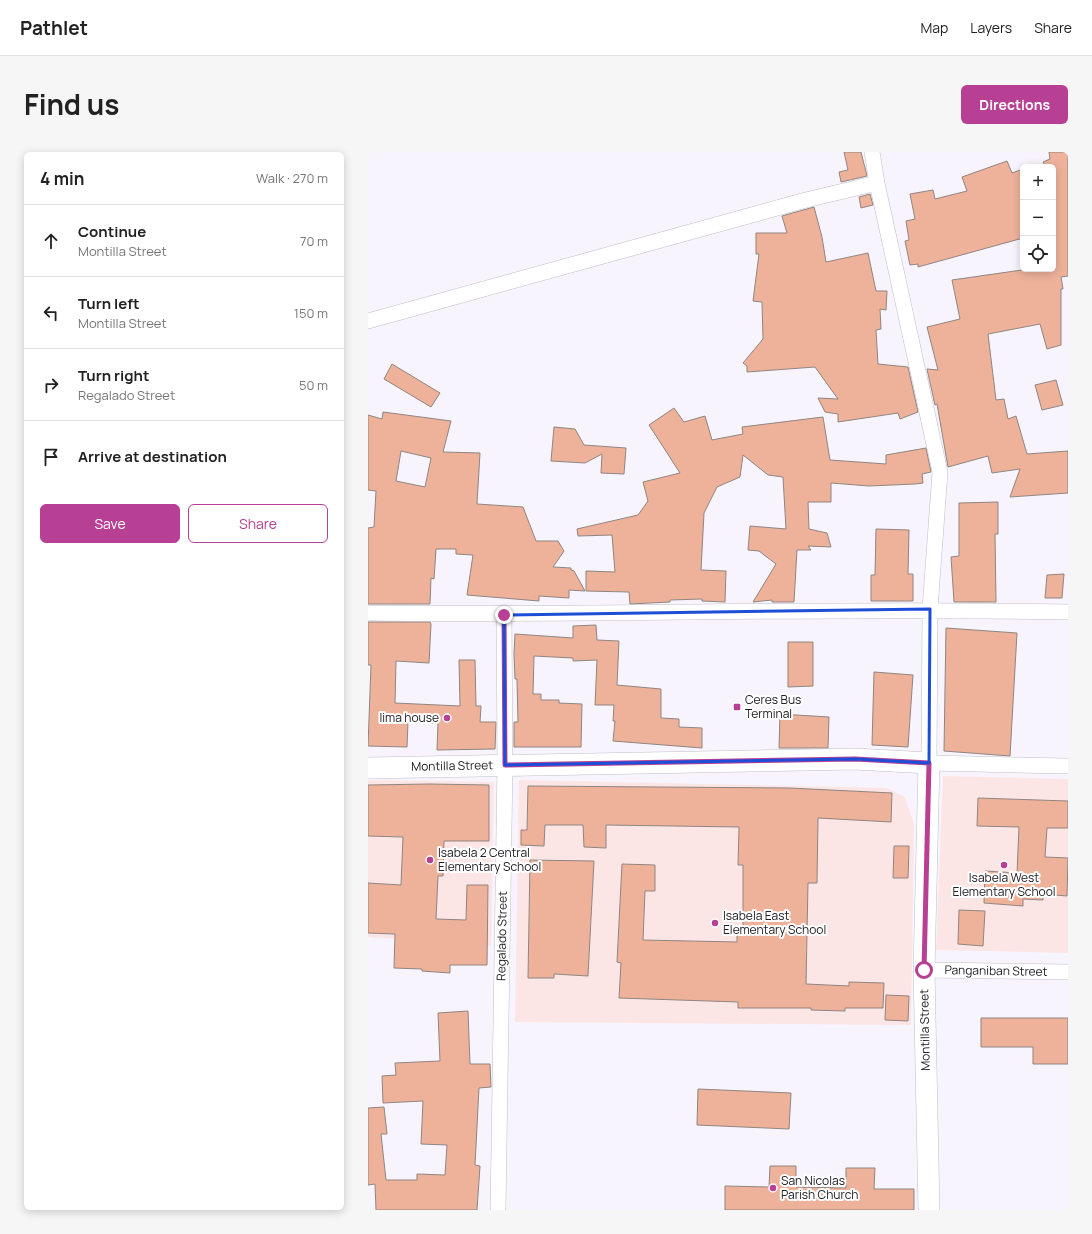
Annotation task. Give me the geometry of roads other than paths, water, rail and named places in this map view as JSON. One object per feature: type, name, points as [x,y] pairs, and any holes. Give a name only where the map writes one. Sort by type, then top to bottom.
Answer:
[{"type":"main road","name":"Montilla Street","points":[[368,768],[855,759],[929,763],[924,970],[929,1210]]},
{"type":"street","points":[[872,152],[877,183],[940,472],[930,609],[929,763],[1068,766]]},
{"type":"street","points":[[368,320],[806,200],[877,183]]},
{"type":"street","points":[[368,612],[504,615],[930,609],[1068,612]]},
{"type":"street","name":"Regalado Street","points":[[498,1210],[505,765],[504,615]]},
{"type":"street","name":"Panganiban Street","points":[[924,970],[1068,972]]},
{"type":"place","name":"Ceres Bus Terminal","points":[[737,707]]},
{"type":"place","name":"lima house","points":[[447,718]]},
{"type":"place","name":"Isabela 2 Central Elementary School","points":[[430,860]]},
{"type":"place","name":"Isabela West Elementary School","points":[[1004,865]]},
{"type":"place","name":"Isabela East Elementary School","points":[[715,923]]},
{"type":"place","name":"San Nicolas Parish Church","points":[[773,1188]]}]
